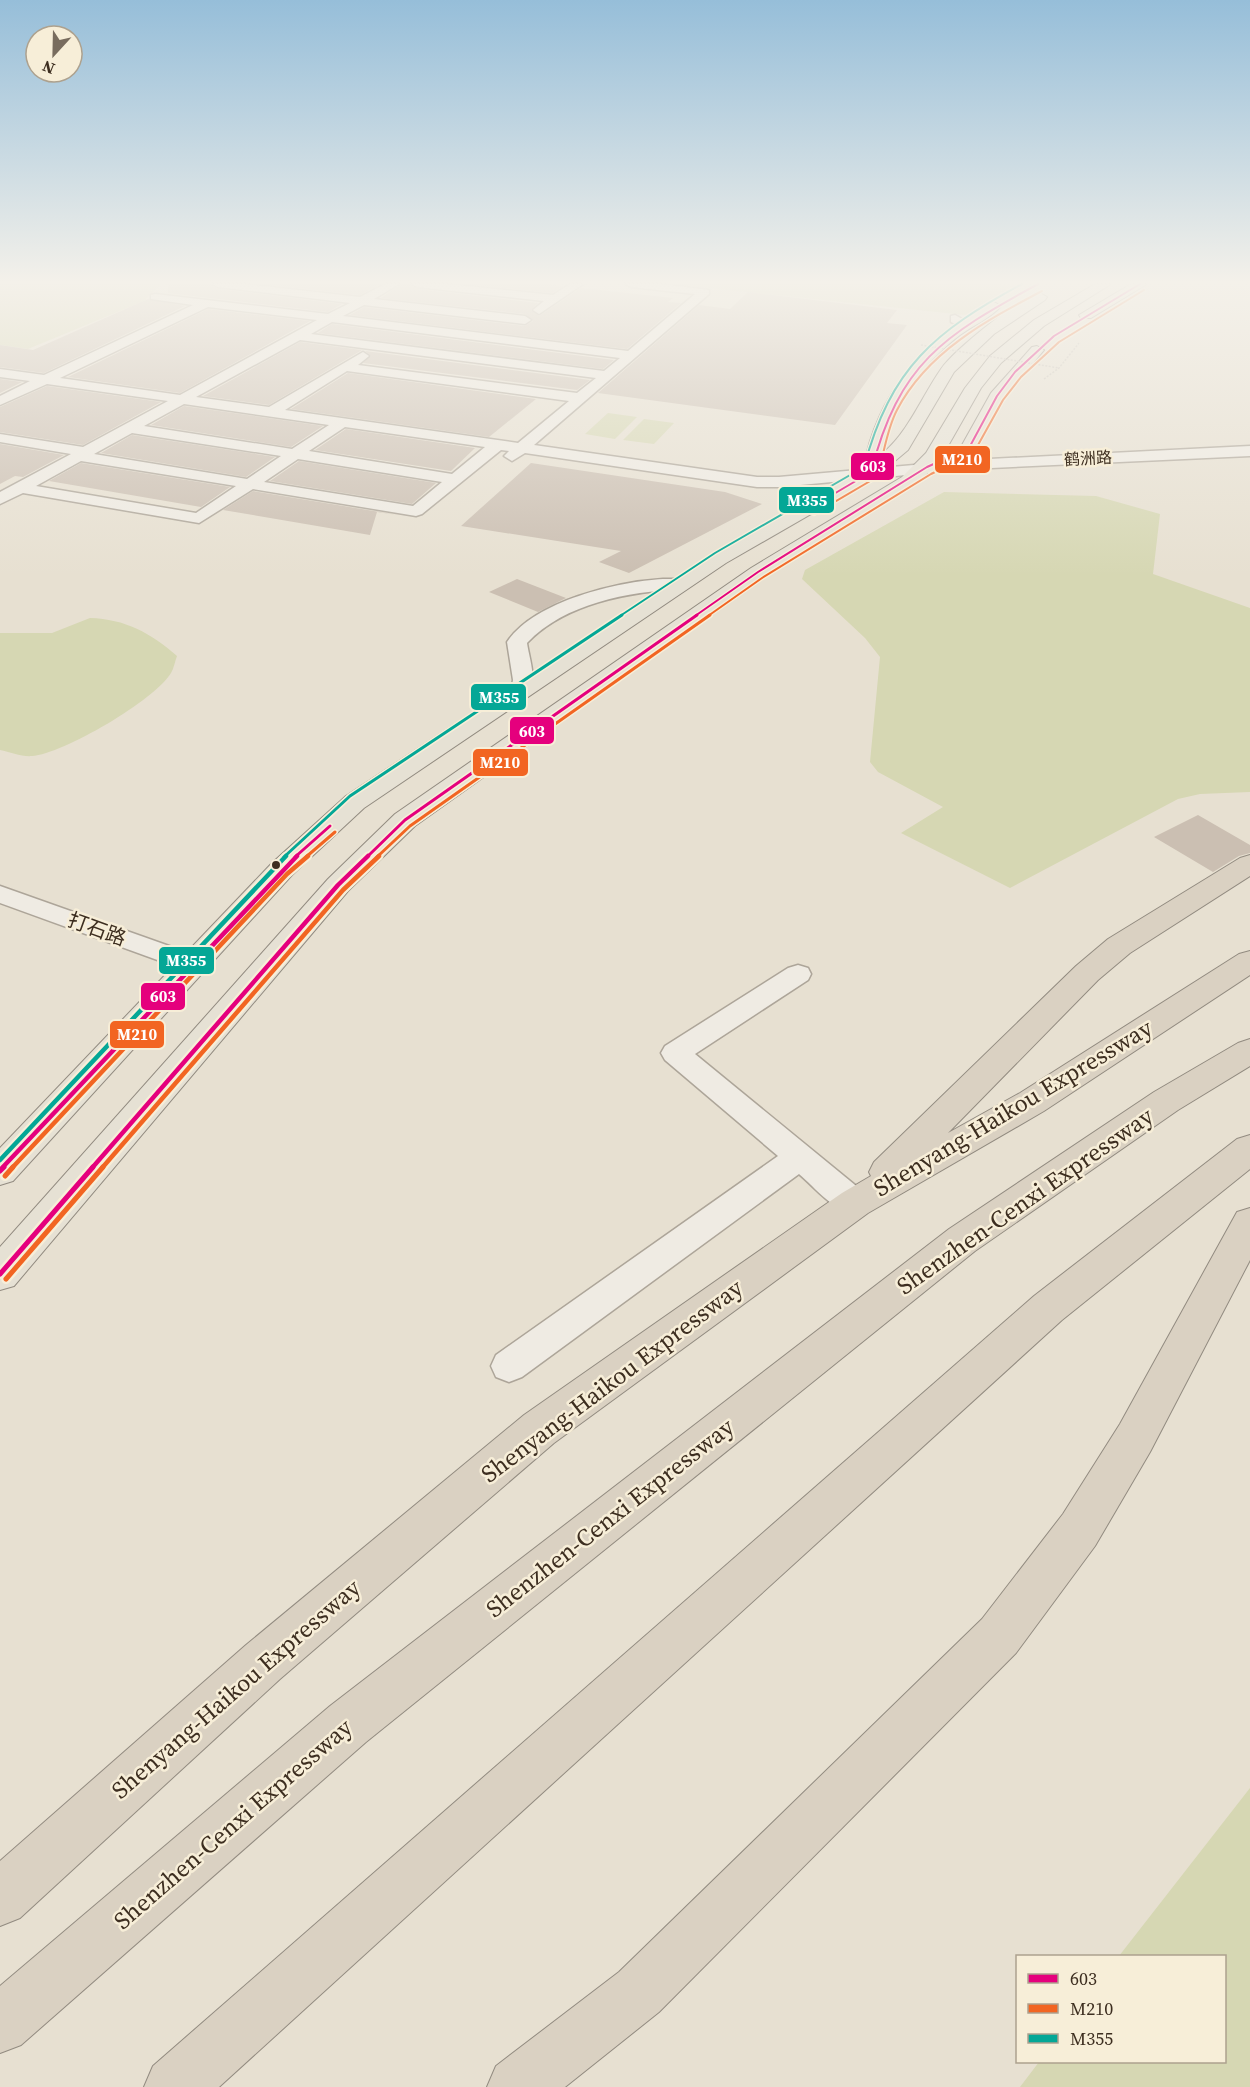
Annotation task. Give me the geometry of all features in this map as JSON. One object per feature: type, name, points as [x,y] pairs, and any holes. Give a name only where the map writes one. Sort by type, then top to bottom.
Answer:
[{"type":"highway","points":[[855,1203],[1095,966],[1119,946],[1250,864]]},
{"type":"highway","name":"Shenyang-Haikou Expressway","points":[[0,1898],[263,1662],[539,1429],[855,1203],[1032,1101],[1250,961]]},
{"type":"highway","name":"Shenzhen-Cenxi Expressway","points":[[0,2024],[348,1724],[962,1240],[1166,1101],[1250,1051]]},
{"type":"highway","points":[[174,2087],[1048,1308],[1250,1149]]},
{"type":"highway","points":[[517,2087],[639,1992],[999,1636],[1079,1530],[1136,1438],[1250,1223]]},
{"type":"main road","points":[[871,472],[874,445],[885,414],[906,381]]},
{"type":"main road","points":[[0,1172],[282,869],[355,802],[719,559],[871,472],[902,446],[941,381]]},
{"type":"main road","points":[[927,467],[979,381]]},
{"type":"main road","points":[[984,381],[988,413]]},
{"type":"main road","points":[[0,1274],[338,885],[405,820],[758,572],[908,482],[927,467],[969,448],[1009,381]]},
{"type":"street","points":[[0,400],[40,381]]},
{"type":"street","points":[[62,381],[733,479],[781,491],[792,498],[798,505],[798,512],[791,519]]},
{"type":"street","points":[[0,499],[215,381]]},
{"type":"street","points":[[271,412],[322,381]]},
{"type":"street","points":[[455,381],[580,398]]},
{"type":"street","points":[[502,464],[599,381]]},
{"type":"street","points":[[21,488],[199,518],[344,423]]},
{"type":"street","points":[[129,428],[456,479]]},
{"type":"street","points":[[0,438],[250,484],[416,511],[497,445]]},
{"type":"street","name":"鹤洲路","points":[[733,479],[807,482],[871,472],[927,467],[1250,451]]},
{"type":"street","points":[[521,691],[523,680],[517,642],[524,633],[592,596],[623,588],[681,584]]},
{"type":"street","name":"打石路","points":[[0,894],[194,964]]},
{"type":"street","points":[[798,974],[675,1053],[855,1203]]},
{"type":"street","points":[[509,1366],[799,1158]]},
{"type":"green space","points":[[608,413],[637,417],[615,439],[585,434]]},
{"type":"green space","points":[[644,419],[674,423],[654,444],[623,440]]},
{"type":"green space","points":[[944,492],[1096,496],[1160,514],[1153,574],[1250,608],[1250,792],[1200,794],[1178,799],[1010,888],[901,833],[943,807],[878,772],[870,762],[880,657],[865,638],[802,579],[805,570]]},
{"type":"green space","points":[[90,618],[126,624],[157,640],[177,656],[171,673],[162,684],[128,711],[65,746],[32,756],[0,750],[0,633],[52,633]]},
{"type":"green space","points":[[1250,1788],[1250,2087],[1020,2087],[1038,2063],[1226,2063],[1226,1955],[1120,1955]]},
{"type":"building","points":[[0,381],[22,382],[0,393]]},
{"type":"building","points":[[99,381],[201,381],[180,393]]},
{"type":"building","points":[[229,381],[309,381],[269,405],[203,396]]},
{"type":"building","points":[[335,381],[409,381],[536,399],[489,437],[291,409]]},
{"type":"building","points":[[509,381],[588,381],[577,390]]},
{"type":"building","points":[[611,381],[866,381],[835,425],[598,393]]},
{"type":"building","points":[[47,386],[161,402],[83,445],[0,432],[0,407]]},
{"type":"building","points":[[184,406],[323,426],[291,447],[151,425]]},
{"type":"building","points":[[346,429],[475,448],[451,471],[315,450]]},
{"type":"building","points":[[132,435],[275,457],[246,477],[101,453]]},
{"type":"building","points":[[0,444],[64,455],[23,477],[15,476],[0,484]]},
{"type":"building","points":[[299,461],[436,483],[412,504],[270,481]]},
{"type":"building","points":[[81,463],[230,487],[201,507],[49,481]]},
{"type":"building","points":[[531,463],[725,492],[762,504],[629,573],[599,562],[621,551],[461,526]]},
{"type":"building","points":[[253,491],[398,515],[377,512],[370,535],[223,510]]},
{"type":"building","points":[[517,579],[566,598],[538,612],[489,592]]},
{"type":"building","points":[[1198,815],[1250,845],[1250,853],[1239,856],[1213,872],[1154,837]]},
{"type":"transit line","name":"M355","points":[[0,1160],[277,864],[350,796],[715,553],[864,467],[873,433],[885,403],[899,381]]},
{"type":"transit line","name":"603","points":[[810,508],[871,472],[881,435],[893,405],[908,381]]},
{"type":"transit line","name":"M210","points":[[814,514],[877,477],[890,427],[897,410],[915,381]]},
{"type":"transit line","name":"603","points":[[0,1274],[338,885],[405,820],[758,572],[927,467],[969,448],[997,396],[1008,381]]},
{"type":"transit line","name":"M210","points":[[6,1279],[343,890],[410,826],[762,578],[931,474],[973,454],[1003,400],[1018,381]]},
{"type":"transit line","name":"603","points":[[0,1171],[282,869],[330,826]]},
{"type":"transit line","name":"M210","points":[[5,1176],[287,874],[335,832]]}]
